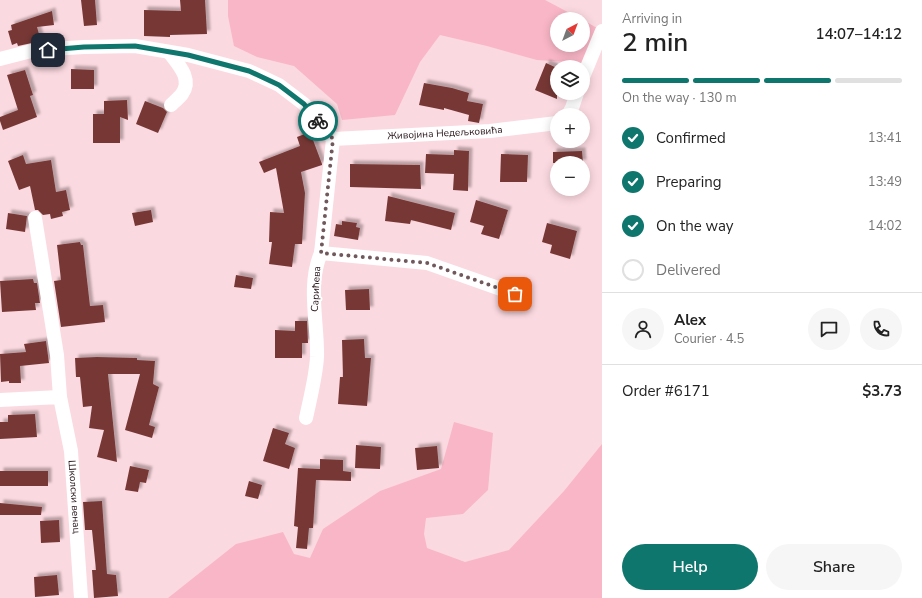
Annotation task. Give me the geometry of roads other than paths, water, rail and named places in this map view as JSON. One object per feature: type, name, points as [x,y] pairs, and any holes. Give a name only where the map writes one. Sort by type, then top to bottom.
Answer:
[{"type":"street","points":[[590,60],[602,31]]},
{"type":"street","points":[[0,59],[35,50],[84,47],[135,46],[188,55],[249,71],[279,85],[304,104],[333,139]]},
{"type":"street","points":[[169,52],[186,76],[186,85],[183,94],[170,105]]},
{"type":"street","name":"Живојина Недељковића","points":[[333,139],[490,131],[550,124]]},
{"type":"street","name":"Сарићева","points":[[306,418],[317,359],[314,307],[315,270],[321,253],[333,139]]},
{"type":"street","name":"Школски венац","points":[[35,218],[57,355],[60,398],[71,451],[81,598]]},
{"type":"street","points":[[321,253],[427,263],[515,294]]},
{"type":"street","points":[[0,400],[60,398]]}]
